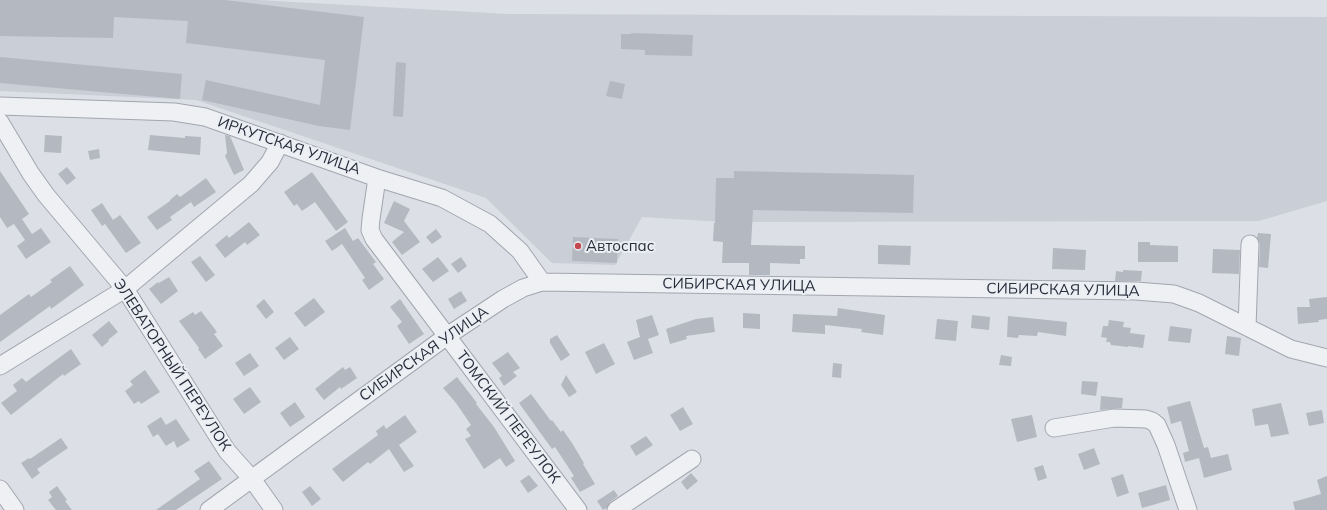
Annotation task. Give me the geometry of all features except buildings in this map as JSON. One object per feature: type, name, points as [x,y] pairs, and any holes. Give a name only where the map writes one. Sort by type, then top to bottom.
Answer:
[{"type":"street","name":"ИРКУТСКАЯ УЛИЦА","points":[[0,106],[174,112],[205,117],[377,178],[442,198],[490,224],[520,251],[542,282]]},
{"type":"street","name":"ЭЛЕВАТОРНЫЙ ПЕРЕУЛОК","points":[[0,122],[31,174],[46,195],[125,289],[227,451],[252,479],[274,510]]},
{"type":"street","points":[[0,366],[125,289],[251,184],[270,162],[280,143]]},
{"type":"street","name":"ТОМСКИЙ ПЕРЕУЛОК","points":[[377,178],[370,230],[374,239],[578,510]]},
{"type":"street","points":[[1247,327],[1250,244]]},
{"type":"street","name":"СИБИРСКАЯ УЛИЦА","points":[[209,510],[447,336],[503,299],[523,288],[542,282],[1136,291],[1174,294],[1199,303],[1291,349],[1327,358]]},
{"type":"street","points":[[1054,428],[1114,418],[1146,419],[1152,421],[1157,425],[1166,445],[1188,510]]},
{"type":"street","points":[[616,510],[638,497],[692,459]]},
{"type":"street","points":[[0,489],[15,510]]},
{"type":"shaded area","points":[[0,0],[258,0],[508,14],[1327,17],[1327,201],[1259,221],[724,222],[642,217],[615,265],[552,263],[486,198],[196,100],[0,91]]},
{"type":"place","name":"Автоспас","points":[[578,246]]}]
